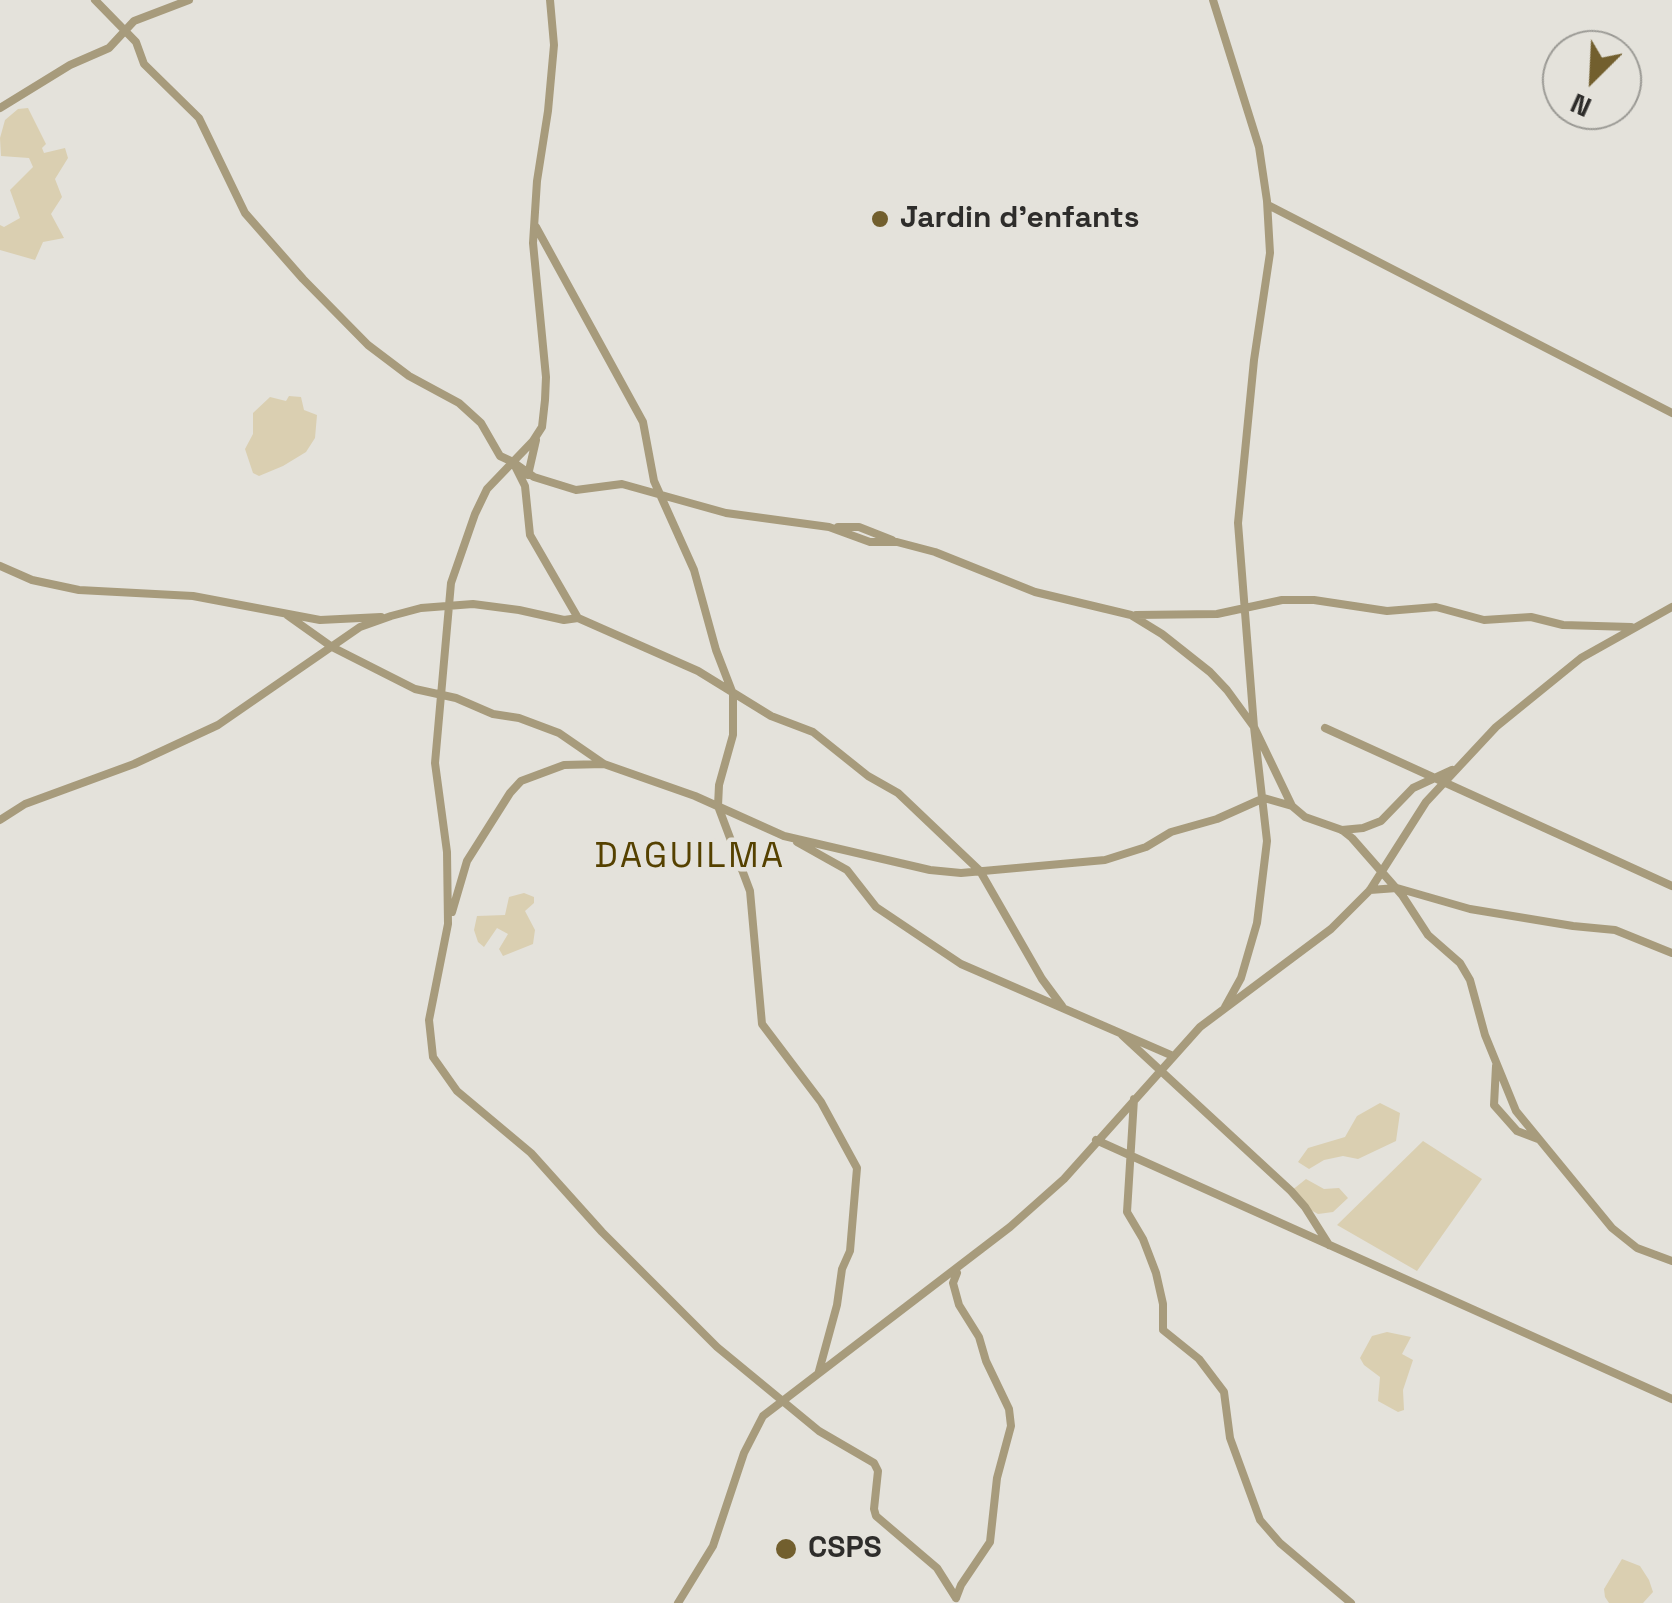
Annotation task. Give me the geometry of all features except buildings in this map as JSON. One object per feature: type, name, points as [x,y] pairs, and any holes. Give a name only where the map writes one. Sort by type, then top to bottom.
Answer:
[{"type":"street","points":[[95,0],[136,42],[144,64],[199,118],[235,198],[277,250],[368,345],[409,376],[458,403],[481,423],[500,456],[528,473],[576,490],[622,484],[726,513],[829,527],[870,542],[898,542],[935,552],[1035,592],[1131,615],[1217,614],[1244,606],[1314,600],[1387,611],[1436,607],[1484,620],[1531,617],[1564,625],[1635,628]]},
{"type":"street","points":[[0,108],[70,65],[109,48],[124,28],[189,0]]},
{"type":"street","points":[[526,494],[542,426],[546,377],[533,270],[534,222],[554,45],[550,0]]},
{"type":"street","points":[[1213,0],[1259,147],[1270,253],[1254,360],[1238,523],[1267,841],[1257,923],[1241,978],[1222,1011]]},
{"type":"street","points":[[1268,205],[1672,413]]},
{"type":"street","points":[[534,222],[643,422],[644,444],[659,493],[696,574],[716,650],[733,694],[733,734],[719,785],[718,806],[724,830],[747,877],[762,1024],[822,1102],[857,1168],[850,1251],[842,1269],[837,1305],[818,1371]]},
{"type":"street","points":[[448,924],[448,852],[435,763],[452,583],[487,489],[538,434]]},
{"type":"street","points":[[513,462],[522,475],[530,535],[578,618]]},
{"type":"street","points":[[0,566],[32,580],[79,590],[193,596],[320,620],[391,616],[451,605],[519,610],[564,620],[578,618],[698,671],[771,716],[813,732],[868,776],[898,793],[980,871],[1042,980],[1062,1006]]},
{"type":"street","points":[[678,1603],[712,1546],[744,1453],[763,1416],[959,1269],[1064,1178],[1200,1027],[1331,929],[1370,890],[1426,802],[1496,727],[1581,658],[1672,607]]},
{"type":"street","points":[[1131,615],[1210,672],[1254,727],[1292,806],[1305,817],[1342,830],[1363,828],[1381,821],[1413,788],[1458,768]]},
{"type":"street","points":[[286,616],[332,648],[415,689],[559,733],[604,764],[718,806],[784,836],[847,870],[885,914],[961,964],[1173,1056]]},
{"type":"street","points":[[0,820],[26,804],[134,764],[218,725],[360,628],[391,616]]},
{"type":"street","points":[[1325,728],[1672,886]]},
{"type":"street","points":[[604,764],[564,765],[521,782],[468,860],[448,924],[430,1020],[433,1057],[458,1091],[531,1153],[602,1232],[707,1338],[840,1446],[874,1462],[878,1471],[876,1516],[937,1568],[956,1600]]},
{"type":"street","points":[[784,836],[930,870],[980,871],[1105,860],[1264,798],[1292,806]]},
{"type":"street","points":[[1342,830],[1397,888],[1428,935],[1460,963],[1470,980],[1496,1065],[1516,1110],[1612,1228],[1637,1248],[1672,1261]]},
{"type":"street","points":[[1370,890],[1397,888],[1470,910],[1615,930],[1672,954]]},
{"type":"street","points":[[1115,1028],[1305,1206],[1328,1244]]},
{"type":"street","points":[[1496,1065],[1494,1106],[1517,1130],[1542,1141]]},
{"type":"street","points":[[1134,1099],[1127,1212],[1156,1273],[1163,1304],[1163,1330],[1199,1359],[1224,1392],[1230,1438],[1260,1520],[1280,1543],[1351,1603]]},
{"type":"street","points":[[1096,1140],[1672,1399]]},
{"type":"street","points":[[956,1600],[990,1542],[998,1478],[1011,1426],[1009,1409],[979,1337],[959,1305],[953,1283],[959,1269]]},
{"type":"shaded area","points":[[28,108],[46,144],[42,148],[44,153],[65,148],[68,158],[55,179],[62,197],[51,214],[64,238],[43,242],[35,260],[0,250],[0,225],[4,227],[20,218],[10,190],[33,167],[29,158],[1,156],[0,138],[5,120],[18,109]]},
{"type":"shaded area","points":[[289,396],[301,397],[304,410],[317,415],[315,438],[306,452],[259,476],[253,473],[245,449],[253,434],[253,413],[270,397],[286,401]]},
{"type":"shaded area","points":[[524,893],[534,897],[534,903],[525,911],[535,930],[533,944],[503,956],[499,949],[508,934],[497,928],[484,947],[478,942],[474,930],[477,916],[505,915],[509,897]]},
{"type":"shaded area","points":[[1380,1103],[1400,1113],[1396,1141],[1358,1159],[1343,1156],[1324,1160],[1309,1169],[1298,1162],[1308,1148],[1345,1137],[1357,1116]]},
{"type":"shaded area","points":[[1423,1141],[1482,1179],[1417,1271],[1337,1225]]},
{"type":"shaded area","points":[[1306,1179],[1324,1189],[1339,1188],[1348,1198],[1333,1212],[1318,1214],[1305,1207],[1291,1191]]},
{"type":"shaded area","points":[[1387,1332],[1411,1337],[1402,1354],[1413,1360],[1403,1390],[1404,1410],[1398,1412],[1378,1401],[1380,1377],[1360,1358],[1372,1336]]},
{"type":"shaded area","points":[[1622,1559],[1640,1566],[1649,1580],[1653,1592],[1643,1603],[1609,1603],[1605,1597],[1604,1589]]},
{"type":"place","name":"Jardin d'enfants","points":[[880,219]]},
{"type":"place","name":"CSPS","points":[[786,1549]]},
{"type":"district","name":"DAGUILMA","points":[[690,858]]}]
